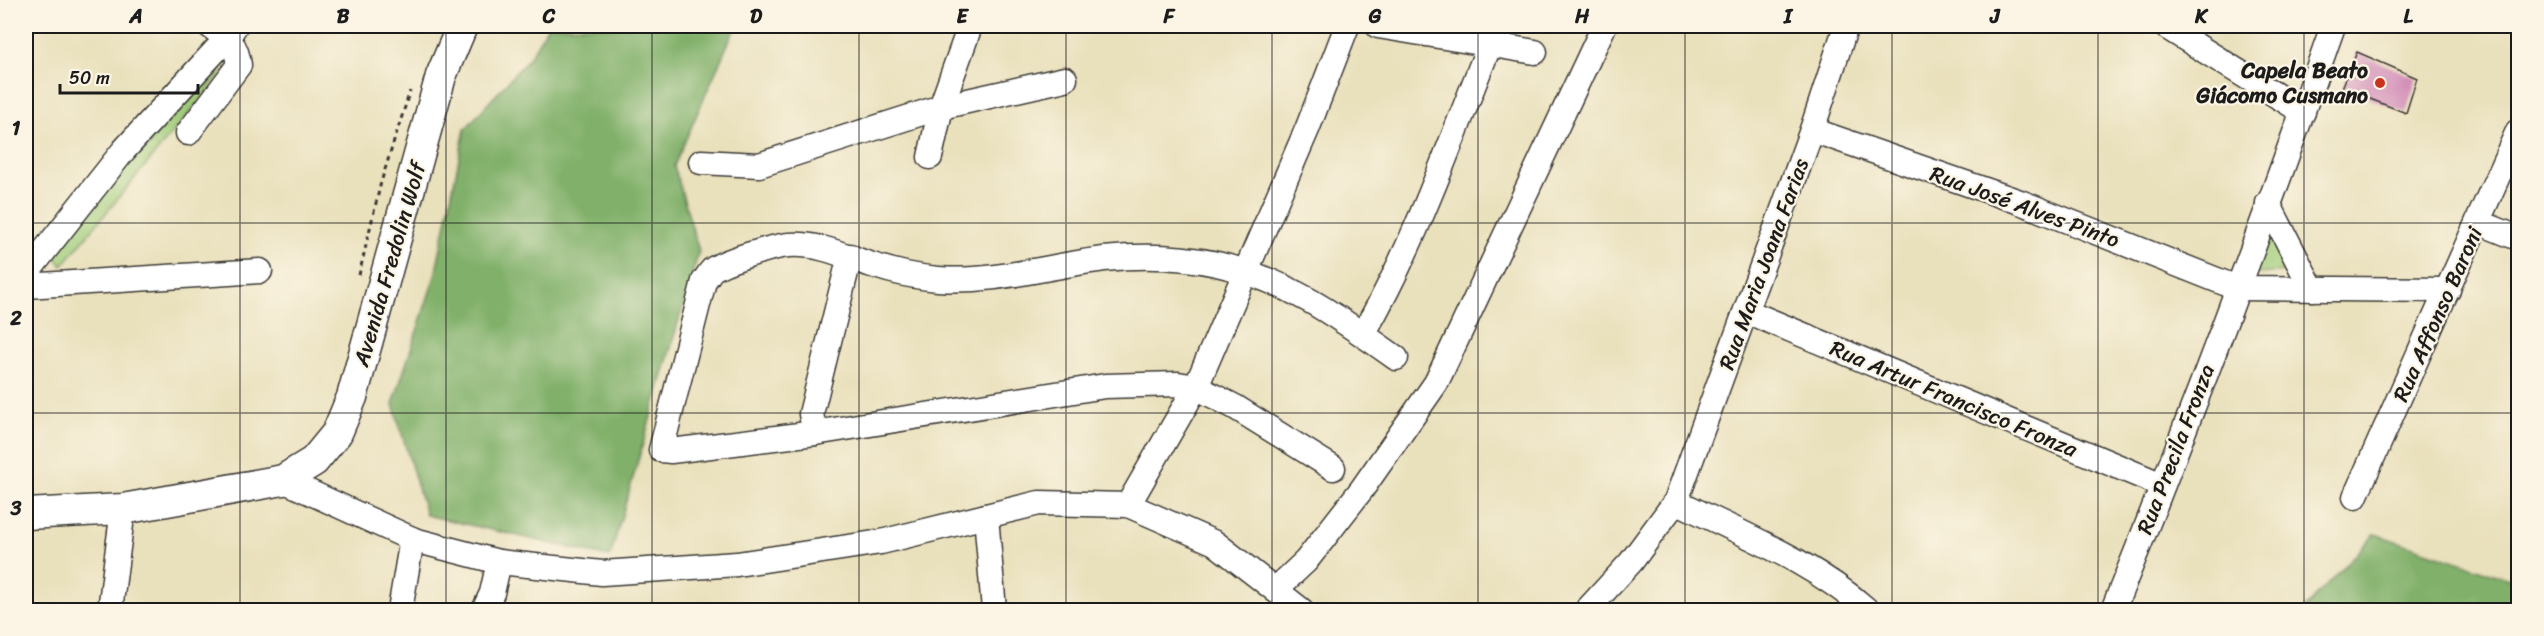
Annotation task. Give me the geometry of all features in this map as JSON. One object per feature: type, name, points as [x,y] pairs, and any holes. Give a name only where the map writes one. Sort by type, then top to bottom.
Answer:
[{"type":"main road","name":"Avenida Fredolin Wolf","points":[[26,514],[123,509],[283,480],[314,462],[337,432],[352,397],[441,76],[462,26]]},
{"type":"street","points":[[930,157],[941,107],[970,26]]},
{"type":"street","points":[[1128,505],[1196,387],[1308,127],[1347,26]]},
{"type":"street","points":[[1378,26],[1535,52]]},
{"type":"street","points":[[1275,590],[1306,561],[1362,489],[1436,383],[1604,26]]},
{"type":"street","name":"Rua Maria Joana Farias","points":[[1592,608],[1631,562],[1676,501],[1812,130],[1846,26]]},
{"type":"street","points":[[2165,26],[2303,112]]},
{"type":"street","name":"Rua Precila Fronza","points":[[2113,610],[2237,288],[2333,26]]},
{"type":"street","points":[[26,274],[124,150],[224,30],[237,50],[239,65],[188,133]]},
{"type":"street","points":[[1362,334],[1383,300],[1408,248],[1490,44]]},
{"type":"street","points":[[701,162],[759,165],[941,107],[1065,79]]},
{"type":"street","name":"Rua José Alves Pinto","points":[[1812,130],[2020,202],[2237,288]]},
{"type":"street","name":"Rua Affonso Baroni","points":[[2355,497],[2518,131]]},
{"type":"street","points":[[2268,204],[2312,289]]},
{"type":"street","points":[[2478,222],[2518,238]]},
{"type":"street","points":[[1333,468],[1273,429],[1196,387],[1178,384],[1105,386],[815,432],[671,451],[661,450],[704,281],[711,271],[723,264],[786,245],[807,244],[892,271],[936,279],[991,279],[1105,259],[1133,257],[1189,260],[1244,272],[1284,286],[1314,301],[1396,358]]},
{"type":"street","points":[[815,432],[811,414],[850,256]]},
{"type":"street","points":[[26,286],[260,271]]},
{"type":"street","points":[[2237,288],[2448,290]]},
{"type":"street","name":"Rua Artur Francisco Fronza","points":[[1746,311],[2162,486]]},
{"type":"street","points":[[283,480],[412,539],[499,562],[602,573],[736,564],[881,542],[1039,503],[1128,505],[1215,543],[1301,610]]},
{"type":"street","points":[[1676,501],[1799,562],[1845,590],[1867,610]]},
{"type":"street","points":[[110,610],[123,509]]},
{"type":"street","points":[[986,516],[994,610]]},
{"type":"street","points":[[400,610],[412,539]]},
{"type":"street","points":[[484,610],[492,593],[499,562]]},
{"type":"path","points":[[357,282],[381,182],[411,89]]},
{"type":"green space","points":[[548,26],[736,26],[674,166],[699,251],[610,557],[426,515],[393,404],[435,276],[465,129],[529,58]]},
{"type":"green space","points":[[209,62],[222,73],[62,266],[50,249]]},
{"type":"green space","points":[[2270,219],[2301,271],[2258,274],[2254,271]]},
{"type":"green space","points":[[2375,534],[2518,582],[2518,610],[2303,610]]},
{"type":"building","name":"Capela Beato Giácomo Cusmano","points":[[2357,52],[2417,78],[2406,113],[2342,88]]},
{"type":"place","name":"Capela Beato Giácomo Cusmano","points":[[2380,83]]}]
